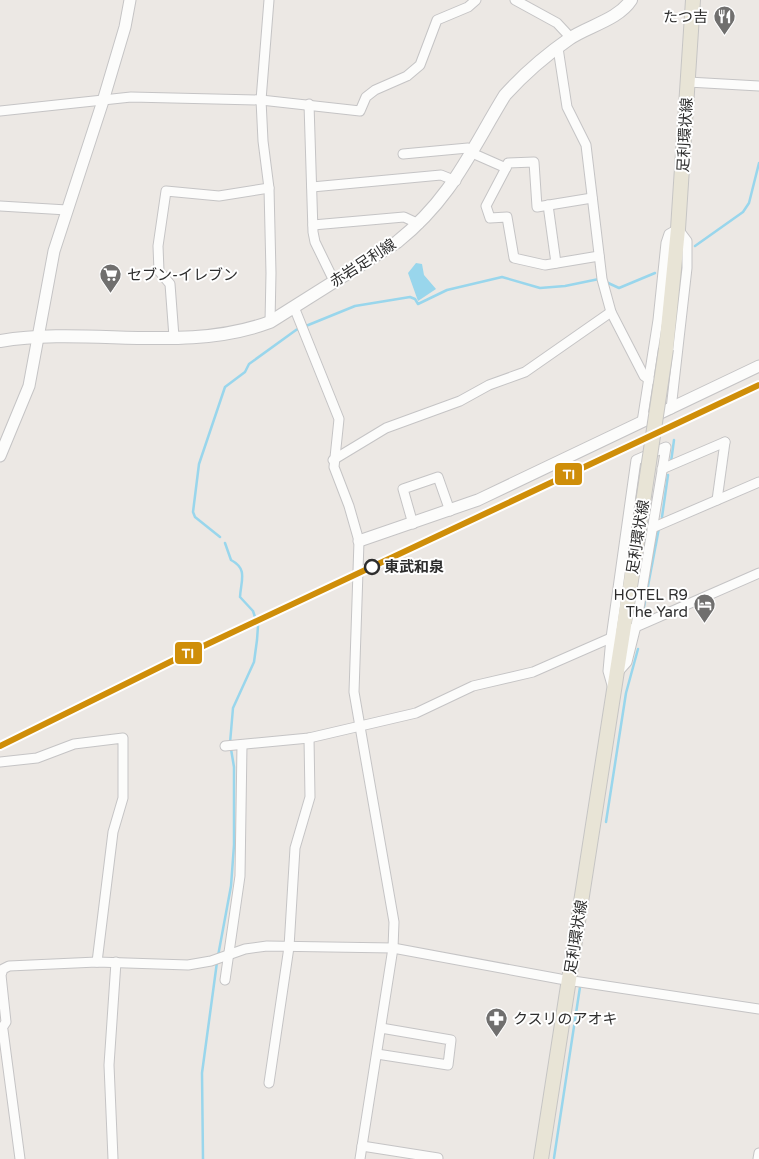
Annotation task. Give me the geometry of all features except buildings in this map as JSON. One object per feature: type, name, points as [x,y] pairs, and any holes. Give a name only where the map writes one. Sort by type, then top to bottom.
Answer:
[{"type":"main road","name":"赤岩足利線","points":[[0,341],[38,337],[174,337],[250,329],[270,322],[397,242],[419,224],[456,181],[505,95],[571,38],[620,11],[631,0]]},
{"type":"main road","name":"足利環状線","points":[[541,1159],[614,692],[630,629],[638,536],[666,349],[678,229],[693,0]]},
{"type":"street","points":[[0,456],[29,386],[54,251],[103,101],[125,27],[130,0]]},
{"type":"street","points":[[269,0],[261,100],[263,141],[269,188],[272,273],[270,322]]},
{"type":"street","points":[[0,110],[131,97],[261,100],[360,111],[366,97],[375,90],[407,76],[420,65],[437,20],[468,7],[476,0]]},
{"type":"street","points":[[516,0],[536,9],[557,22],[571,38]]},
{"type":"street","points":[[536,9],[539,0]]},
{"type":"street","points":[[558,48],[567,107],[586,145],[602,280],[611,312],[644,376],[650,380]]},
{"type":"street","points":[[688,82],[759,86]]},
{"type":"street","points":[[309,104],[315,242],[334,281]]},
{"type":"street","points":[[402,154],[468,148],[472,153],[506,168]]},
{"type":"street","points":[[592,198],[537,207],[534,162],[508,163],[486,206],[490,218],[507,217],[514,258],[545,265],[599,256]]},
{"type":"street","points":[[312,187],[442,175],[456,181]]},
{"type":"street","points":[[174,337],[170,284],[159,270],[158,246],[166,191],[219,196],[269,188]]},
{"type":"street","points":[[548,205],[556,263]]},
{"type":"street","points":[[0,206],[67,210]]},
{"type":"street","points":[[313,225],[404,216],[419,224]]},
{"type":"street","points":[[642,422],[650,380],[666,243],[669,234],[678,229],[687,241],[687,268],[671,409]]},
{"type":"street","points":[[294,307],[338,411],[339,430],[333,460],[358,541],[354,676],[360,727],[394,922],[393,948],[360,1159]]},
{"type":"street","points":[[333,460],[386,428],[460,401],[489,385],[525,372],[611,312]]},
{"type":"street","points":[[358,541],[450,511],[671,409],[759,366]]},
{"type":"street","points":[[662,469],[725,442],[717,500]]},
{"type":"street","points":[[614,692],[608,671],[611,638],[636,460],[666,447],[652,528],[630,629]]},
{"type":"street","points":[[413,524],[402,488],[438,477],[450,511]]},
{"type":"street","points":[[652,528],[759,482]]},
{"type":"street","points":[[227,746],[309,738],[416,714],[479,684],[533,672],[759,573]]},
{"type":"street","points":[[0,762],[37,758],[74,744],[122,738],[123,798],[113,832],[97,962]]},
{"type":"street","points":[[269,1083],[289,947],[290,897],[295,848],[310,797],[309,738]]},
{"type":"street","points":[[225,980],[242,851],[240,745]]},
{"type":"street","points":[[20,1159],[1,1030],[6,1022],[1,990],[2,966],[97,962],[188,965],[213,960],[256,946],[393,948],[569,980],[759,1009]]},
{"type":"street","points":[[113,1159],[109,1065],[116,962]]},
{"type":"street","points":[[377,1054],[448,1065],[451,1040],[381,1028]]},
{"type":"street","points":[[362,1146],[438,1158]]},
{"type":"street","points":[[758,1159],[759,1153]]},
{"type":"water","points":[[416,263],[422,264],[424,275],[436,289],[418,301],[408,273]]},
{"type":"waterway","points":[[695,246],[743,212],[749,203],[759,163]]},
{"type":"waterway","points":[[606,282],[619,288],[655,273]]},
{"type":"waterway","points":[[220,537],[195,517],[193,512],[199,464],[225,387],[245,372],[249,364],[296,330],[355,306],[410,297],[415,299],[418,304],[447,290],[502,277],[540,288],[565,286],[599,279]]},
{"type":"waterway","points":[[671,462],[674,440]]},
{"type":"waterway","points":[[662,517],[668,475]]},
{"type":"waterway","points":[[643,612],[659,528]]},
{"type":"waterway","points":[[225,543],[231,560],[242,571],[240,597],[253,611],[258,626],[254,662],[233,708],[230,743]]},
{"type":"waterway","points":[[606,822],[626,693],[638,649]]},
{"type":"waterway","points":[[218,956],[231,886],[234,845],[234,767],[231,749]]},
{"type":"waterway","points":[[203,1159],[202,1073],[217,962]]},
{"type":"waterway","points":[[554,1158],[580,987]]},
{"type":"transit line","name":"TI","points":[[0,746],[180,657],[759,385]]},
{"type":"place","name":"たつ吉","points":[[724,36]]},
{"type":"place","name":"セブン-イレブン","points":[[111,294]]},
{"type":"place","name":"東武和泉","points":[[372,567]]},
{"type":"place","name":"HOTEL R9 The Yard","points":[[704,623]]},
{"type":"place","name":"クスリのアオキ","points":[[497,1038]]}]
